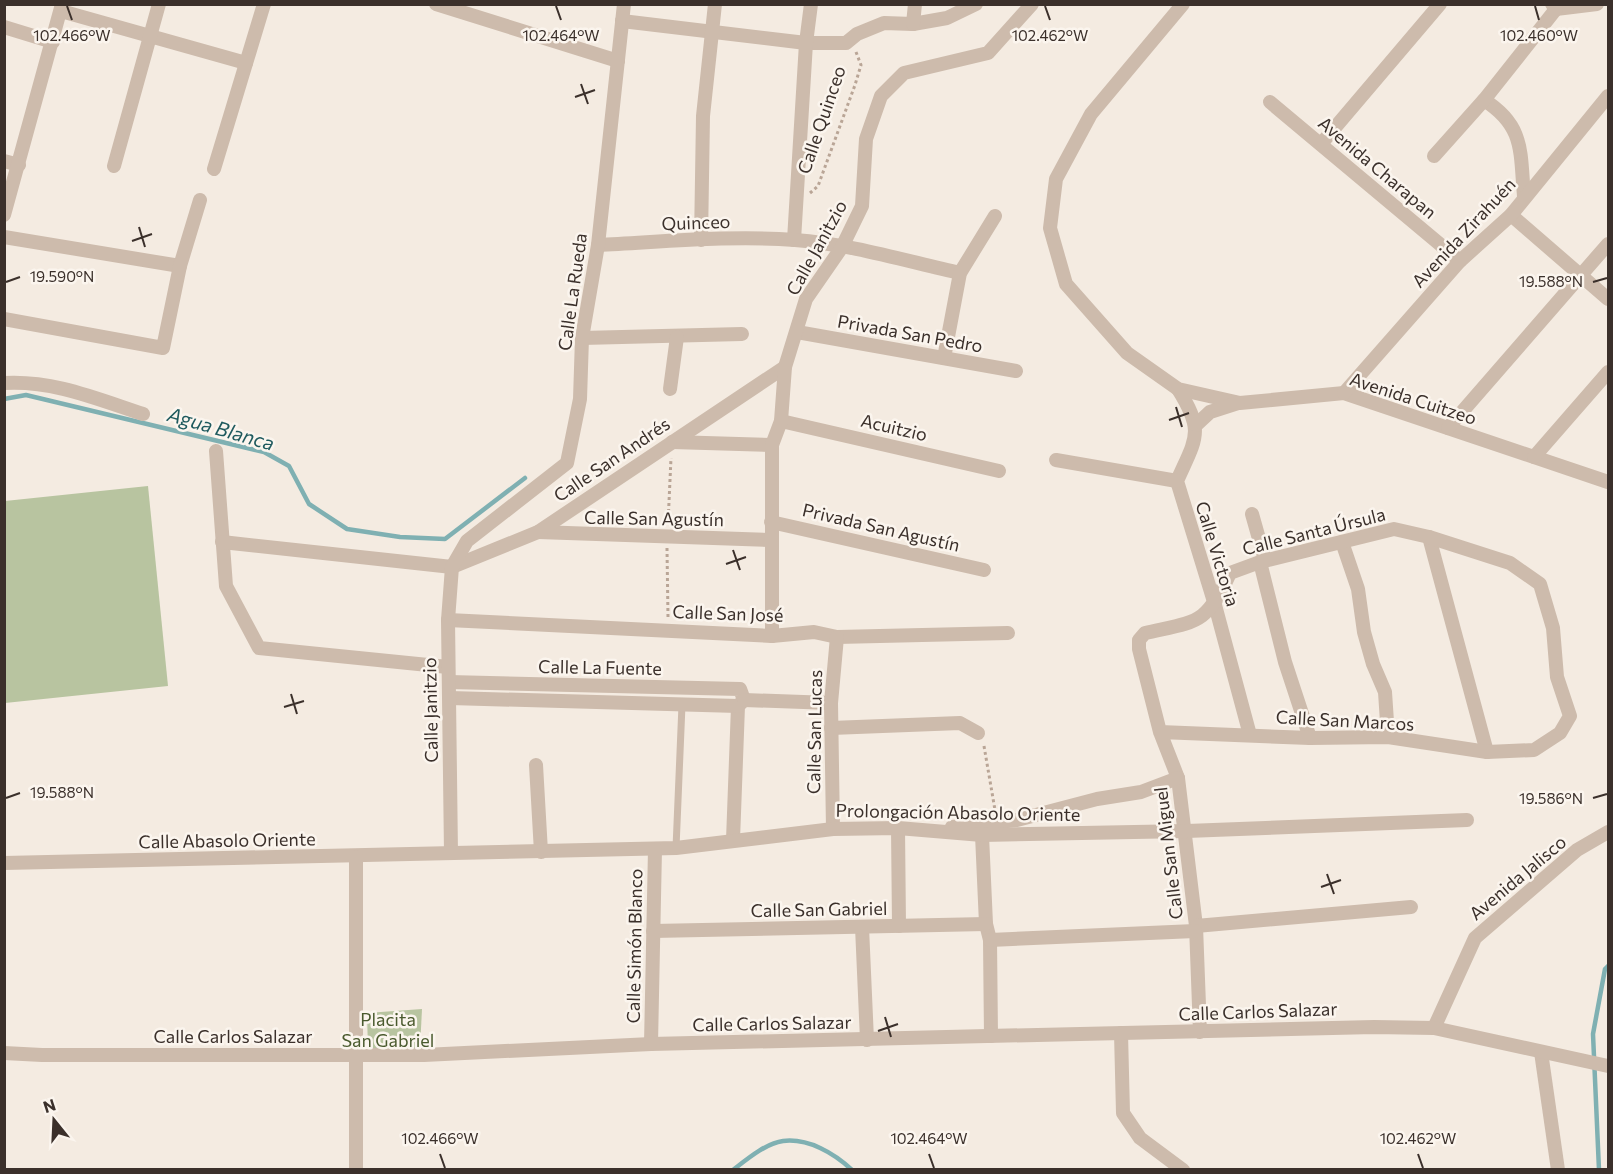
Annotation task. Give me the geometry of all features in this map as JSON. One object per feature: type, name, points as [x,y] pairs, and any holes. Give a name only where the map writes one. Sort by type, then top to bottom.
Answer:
[{"type":"street","points":[[114,166],[159,4]]},
{"type":"street","points":[[214,170],[264,4]]},
{"type":"street","points":[[436,4],[618,61]]},
{"type":"street","name":"Calle La Rueda","points":[[452,567],[467,541],[567,463],[580,399],[582,338],[598,245],[624,4]]},
{"type":"street","points":[[701,240],[703,116],[715,4]]},
{"type":"street","points":[[794,240],[806,43],[812,4]]},
{"type":"street","points":[[913,24],[915,4]]},
{"type":"street","points":[[622,21],[806,43],[846,43],[858,34],[884,23],[913,24],[947,18],[976,4]]},
{"type":"street","name":"Calle Janitzio","points":[[772,636],[770,540],[772,445],[781,421],[785,367],[807,299],[842,247],[862,206],[866,139],[881,96],[904,73],[988,53],[1032,4]]},
{"type":"street","name":"Avenida Cuitzeo","points":[[1183,4],[1091,114],[1056,179],[1050,228],[1066,284],[1127,352],[1178,389],[1240,403],[1344,393],[1608,482]]},
{"type":"street","points":[[1321,144],[1440,4]]},
{"type":"street","points":[[1434,156],[1484,100],[1554,7],[1597,4]]},
{"type":"street","points":[[4,215],[61,8],[246,63]]},
{"type":"street","points":[[4,27],[53,42]]},
{"type":"street","name":"Avenida Zirahuén","points":[[1344,393],[1460,261],[1510,215],[1608,96]]},
{"type":"street","points":[[1484,100],[1513,124],[1519,146],[1524,196]]},
{"type":"street","name":"Avenida Charapan","points":[[1270,102],[1460,261]]},
{"type":"street","points":[[4,161],[19,165]]},
{"type":"street","points":[[4,319],[163,348],[180,266],[200,200]]},
{"type":"street","points":[[1510,215],[1608,298]]},
{"type":"street","points":[[944,358],[960,273],[995,216]]},
{"type":"street","points":[[4,237],[180,266]]},
{"type":"street","name":"Quinceo","points":[[598,245],[701,240],[794,240],[842,247],[960,273]]},
{"type":"street","points":[[1449,428],[1608,244]]},
{"type":"street","name":"Privada San Pedro","points":[[797,332],[1016,371]]},
{"type":"street","points":[[582,338],[742,334]]},
{"type":"street","points":[[670,389],[677,337]]},
{"type":"street","name":"Calle San Andrés","points":[[452,567],[537,532],[785,367]]},
{"type":"street","points":[[1534,457],[1608,372]]},
{"type":"street","points":[[4,383],[26,382],[58,386],[143,414]]},
{"type":"street","points":[[1056,460],[1177,481],[1195,439],[1196,425],[1178,389]]},
{"type":"street","points":[[1196,425],[1210,412],[1240,403]]},
{"type":"street","name":"Acuitzio","points":[[781,421],[999,471]]},
{"type":"street","points":[[672,441],[772,445]]},
{"type":"street","points":[[216,451],[226,586],[259,648],[448,667]]},
{"type":"street","name":"Calle Victoria","points":[[1177,481],[1215,605],[1250,735]]},
{"type":"street","points":[[1252,514],[1285,662],[1310,738]]},
{"type":"street","name":"Privada San Agustín","points":[[771,522],[984,570]]},
{"type":"street","name":"Calle Santa Úrsula","points":[[1215,605],[1230,573],[1263,561],[1394,529],[1429,537],[1510,563],[1540,584],[1553,628],[1557,676],[1570,716],[1560,733]]},
{"type":"street","name":"Calle San Agustín","points":[[537,532],[770,540]]},
{"type":"street","points":[[1429,537],[1487,752]]},
{"type":"street","points":[[222,542],[452,567]]},
{"type":"street","points":[[1342,542],[1358,589],[1367,643],[1385,692],[1388,737]]},
{"type":"street","name":"Calle Janitzio","points":[[451,853],[448,620],[452,567]]},
{"type":"street","name":"Calle San Miguel","points":[[1200,1032],[1196,928],[1187,831],[1179,778],[1160,732],[1138,640],[1145,633],[1195,621],[1215,605]]},
{"type":"street","name":"Calle San José","points":[[448,620],[772,636],[814,632],[837,637],[1008,633]]},
{"type":"street","name":"Calle San Lucas","points":[[832,829],[831,703],[837,637]]},
{"type":"street","name":"Calle La Fuente","points":[[448,682],[740,689],[741,703]]},
{"type":"street","points":[[600,686],[600,702]]},
{"type":"street","name":"Calle La Fuente","points":[[450,698],[682,705],[831,703]]},
{"type":"street","points":[[733,840],[741,703]]},
{"type":"street","points":[[831,728],[960,723],[978,733]]},
{"type":"street","name":"Calle San Marcos","points":[[1160,732],[1310,738],[1388,737],[1487,752],[1534,750],[1560,733]]},
{"type":"street","points":[[536,765],[541,852]]},
{"type":"street","points":[[920,830],[1017,820],[1097,799],[1141,792],[1179,778]]},
{"type":"street","name":"Prolongación Abasolo Oriente","points":[[451,853],[676,848],[832,829],[898,828],[982,835],[1187,831],[1467,820]]},
{"type":"street","points":[[898,828],[899,926]]},
{"type":"street","name":"Avenida Jalisco","points":[[1434,1028],[1475,938],[1577,850],[1608,832]]},
{"type":"street","points":[[982,835],[986,924],[990,940],[991,1036]]},
{"type":"street","name":"Calle Simón Blanco","points":[[651,1044],[655,849]]},
{"type":"street","name":"Calle Abasolo Oriente","points":[[4,863],[356,857],[451,853]]},
{"type":"street","points":[[356,857],[356,1170]]},
{"type":"street","points":[[990,940],[1196,928],[1411,907]]},
{"type":"street","name":"Calle San Gabriel","points":[[653,931],[986,924]]},
{"type":"street","points":[[862,927],[867,1040]]},
{"type":"street","name":"Calle Carlos Salazar","points":[[4,1053],[42,1055],[424,1055],[651,1044],[1434,1028],[1608,1066]]},
{"type":"street","points":[[1121,1033],[1124,1113],[1140,1138],[1183,1170]]},
{"type":"street","points":[[1541,1052],[1558,1170]]},
{"type":"lane","points":[[676,848],[682,705]]},
{"type":"path","name":"Calle Quinceo","points":[[797,203],[818,186],[855,85],[861,65],[856,53],[846,43]]},
{"type":"path","points":[[978,733],[986,751],[997,821]]},
{"type":"green space","points":[[148,486],[168,686],[5,703],[5,501]]},
{"type":"green space","name":"Placita San Gabriel","points":[[422,1009],[420,1048],[368,1050],[367,1013]]},
{"type":"waterway","name":"Agua Blanca","points":[[4,399],[26,395],[264,452],[289,466],[309,504],[347,529],[400,537],[445,539],[525,478]]},
{"type":"waterway","points":[[1599,1170],[1593,1034],[1605,969],[1608,966]]},
{"type":"waterway","points":[[733,1170],[756,1152],[783,1141],[811,1144],[837,1158],[852,1170]]}]
